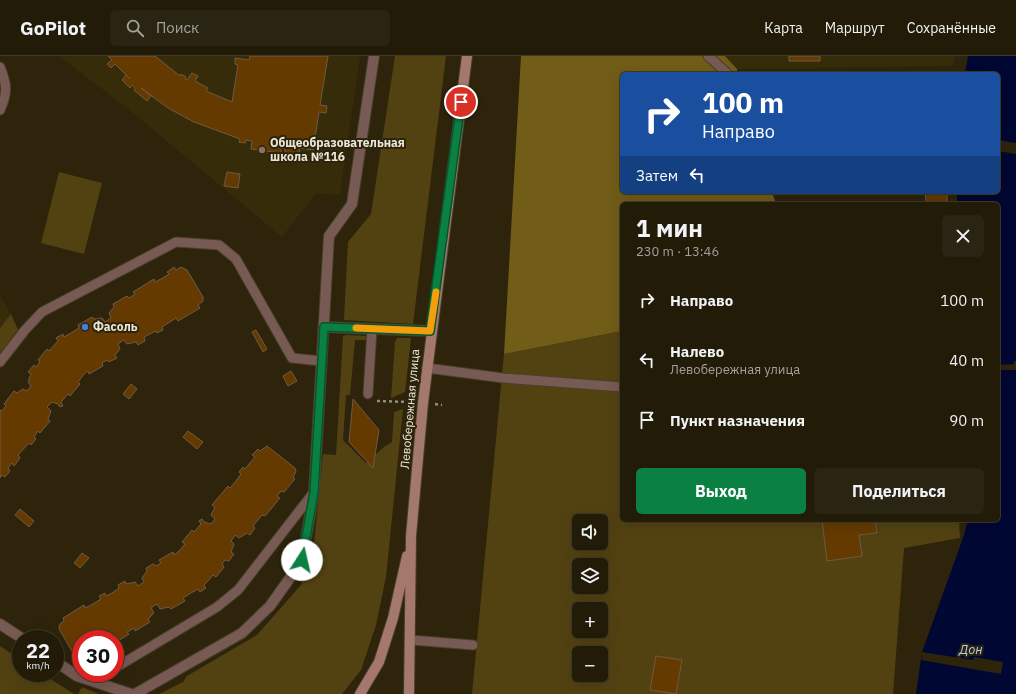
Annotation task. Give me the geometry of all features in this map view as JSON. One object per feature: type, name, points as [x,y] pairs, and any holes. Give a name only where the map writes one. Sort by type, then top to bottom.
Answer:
[{"type":"main road","name":"Левобережная улица","points":[[409,694],[411,640],[411,536],[423,403],[430,331],[467,56]]},
{"type":"main road","points":[[360,694],[379,662],[384,647],[393,618],[411,536]]},
{"type":"street","points":[[136,694],[242,634],[270,606],[302,560],[314,492],[329,236],[352,204],[374,56]]},
{"type":"street","points":[[324,327],[430,331]]},
{"type":"street","points":[[0,624],[12,632]]},
{"type":"street","points":[[95,682],[131,694]]},
{"type":"lane","points":[[708,56],[726,72]]},
{"type":"lane","points":[[0,67],[6,82],[5,100],[0,110]]},
{"type":"lane","points":[[0,362],[25,330],[42,312],[176,242],[219,246],[228,252],[236,259],[292,358],[321,361]]},
{"type":"lane","points":[[368,394],[372,329]]},
{"type":"lane","points":[[427,368],[503,378],[620,387]]},
{"type":"lane","points":[[124,663],[217,607],[238,590],[314,492]]},
{"type":"lane","points":[[411,640],[473,645]]},
{"type":"path","points":[[368,394],[373,401],[442,405]]},
{"type":"shaded area","name":"Общеобразовательная школа №116","points":[[59,56],[360,56],[340,195],[316,193],[282,237],[127,108]]},
{"type":"shaded area","points":[[395,56],[446,56],[413,324],[344,320],[348,242],[371,214]]},
{"type":"shaded area","points":[[521,56],[725,56],[737,69],[738,72],[620,72],[620,194],[773,194],[775,202],[620,202],[620,331],[504,354]]},
{"type":"shaded area","points":[[725,56],[955,56],[953,66],[737,69]]},
{"type":"shaded area","points":[[59,172],[102,183],[84,254],[41,243]]},
{"type":"shaded area","points":[[0,295],[11,314],[0,328]]},
{"type":"shaded area","points":[[11,314],[18,330],[0,353],[0,328]]},
{"type":"shaded area","points":[[620,331],[620,522],[959,522],[960,538],[904,548],[893,694],[472,694],[504,354]]},
{"type":"shaded area","points":[[343,336],[367,336],[366,340],[355,340],[350,395],[346,395],[343,440],[366,463],[392,442],[394,412],[403,409],[386,577],[376,625],[361,670],[342,694],[159,694],[183,682],[187,676],[257,635],[301,585],[312,561],[323,454],[336,455]]},
{"type":"shaded area","points":[[397,338],[411,338],[405,392],[391,398],[395,342]]},
{"type":"shaded area","points":[[0,646],[12,654],[12,682],[55,682],[74,694],[0,694]]},
{"type":"shaded area","points":[[82,687],[99,694],[78,694]]},
{"type":"water","name":"Дон","points":[[968,56],[1016,56],[1016,694],[916,694],[922,652],[967,522],[1000,522],[1000,202],[957,202],[957,194],[1000,194],[1000,72],[965,72]]},
{"type":"pier","points":[[1000,140],[1016,143],[1016,154],[1000,151]]},
{"type":"pier","points":[[1014,361],[1016,361],[1016,370],[1000,370],[1000,365],[1014,364]]},
{"type":"pier","points":[[922,652],[973,660],[974,657],[1003,662],[1001,674],[921,660]]},
{"type":"building","points":[[108,56],[155,56],[180,76],[181,74],[186,77],[185,79],[187,80],[192,73],[198,76],[195,81],[208,88],[206,91],[232,102],[238,65],[235,64],[235,58],[249,60],[250,56],[328,56],[320,105],[327,106],[326,113],[319,112],[313,150],[300,148],[299,154],[285,152],[285,149],[281,148],[281,153],[251,149],[252,141],[246,140],[245,143],[239,142],[240,139],[194,122],[168,108],[141,88],[151,96],[147,101],[134,90],[135,88],[132,85],[130,88],[122,80],[126,75],[115,64],[111,68],[107,64],[112,60]]},
{"type":"building","points":[[789,56],[820,56],[820,61],[789,61]]},
{"type":"building","points":[[227,172],[240,174],[238,188],[224,186]]},
{"type":"building","points":[[925,194],[947,194],[947,202],[926,202]]},
{"type":"building","points":[[174,267],[176,270],[181,267],[187,270],[203,297],[203,301],[198,305],[200,308],[178,321],[176,318],[162,327],[163,330],[157,333],[156,331],[144,337],[145,341],[138,345],[136,342],[127,344],[124,340],[118,344],[120,349],[115,355],[117,358],[109,362],[107,360],[102,363],[103,366],[89,374],[88,371],[84,374],[78,382],[80,384],[70,396],[68,394],[61,402],[63,406],[60,407],[58,404],[52,402],[47,407],[51,411],[48,419],[50,421],[40,433],[38,431],[34,437],[36,439],[31,445],[29,443],[18,455],[20,458],[14,466],[12,463],[8,468],[10,471],[5,477],[2,475],[0,478],[0,410],[2,411],[6,406],[4,404],[14,391],[17,393],[23,389],[27,391],[31,386],[28,382],[31,374],[28,372],[34,365],[36,367],[40,362],[38,360],[47,349],[49,351],[58,341],[56,338],[63,334],[64,337],[71,333],[79,328],[78,325],[92,317],[94,319],[102,318],[105,322],[111,318],[109,313],[114,307],[113,304],[127,296],[129,298],[135,294],[133,292],[154,279],[155,282],[161,279],[169,274],[167,272]]},
{"type":"building","points":[[256,330],[267,349],[263,352],[252,332]]},
{"type":"building","points":[[291,371],[297,381],[288,386],[283,376]]},
{"type":"building","points":[[131,384],[137,389],[129,399],[123,394]]},
{"type":"building","points":[[353,399],[379,430],[373,468],[349,442]]},
{"type":"building","points":[[188,431],[203,442],[197,449],[183,437]]},
{"type":"building","points":[[267,446],[295,468],[296,472],[293,477],[295,479],[284,492],[281,491],[277,496],[280,498],[265,516],[262,515],[253,526],[255,528],[250,535],[247,533],[239,538],[235,535],[231,541],[234,544],[231,552],[234,554],[229,561],[225,560],[222,564],[224,567],[216,577],[213,575],[204,585],[206,588],[200,592],[198,589],[191,593],[183,598],[185,601],[171,609],[169,607],[160,609],[157,604],[151,608],[154,613],[148,619],[150,622],[135,631],[134,628],[127,632],[129,634],[124,637],[124,630],[72,630],[72,651],[64,638],[64,630],[59,629],[60,624],[64,621],[63,618],[84,605],[85,608],[101,599],[99,596],[105,593],[106,596],[112,593],[119,588],[118,585],[125,581],[126,584],[135,582],[138,586],[144,582],[142,578],[147,571],[146,568],[153,564],[156,566],[161,563],[159,560],[173,552],[174,555],[178,552],[185,544],[182,542],[192,530],[194,532],[201,524],[199,521],[202,519],[204,522],[211,524],[215,519],[211,515],[215,507],[212,505],[228,486],[230,488],[236,481],[241,474],[239,472],[243,467],[245,469],[255,457],[252,455],[258,449],[260,451]]},
{"type":"building","points":[[20,509],[34,521],[29,527],[15,515]]},
{"type":"building","points":[[822,522],[875,522],[877,533],[859,535],[862,556],[827,561]]},
{"type":"building","points":[[82,553],[89,558],[80,568],[74,563]]},
{"type":"building","points":[[656,656],[682,660],[676,694],[650,690]]},
{"type":"slow traffic","points":[[356,328],[430,331],[436,292]]},
{"type":"place","name":"Общеобразовательная школа №116","points":[[262,150]]},
{"type":"place","name":"Фасоль","points":[[85,327]]},
{"type":"route","points":[[302,560],[314,492],[324,327],[430,331],[461,102]]}]
